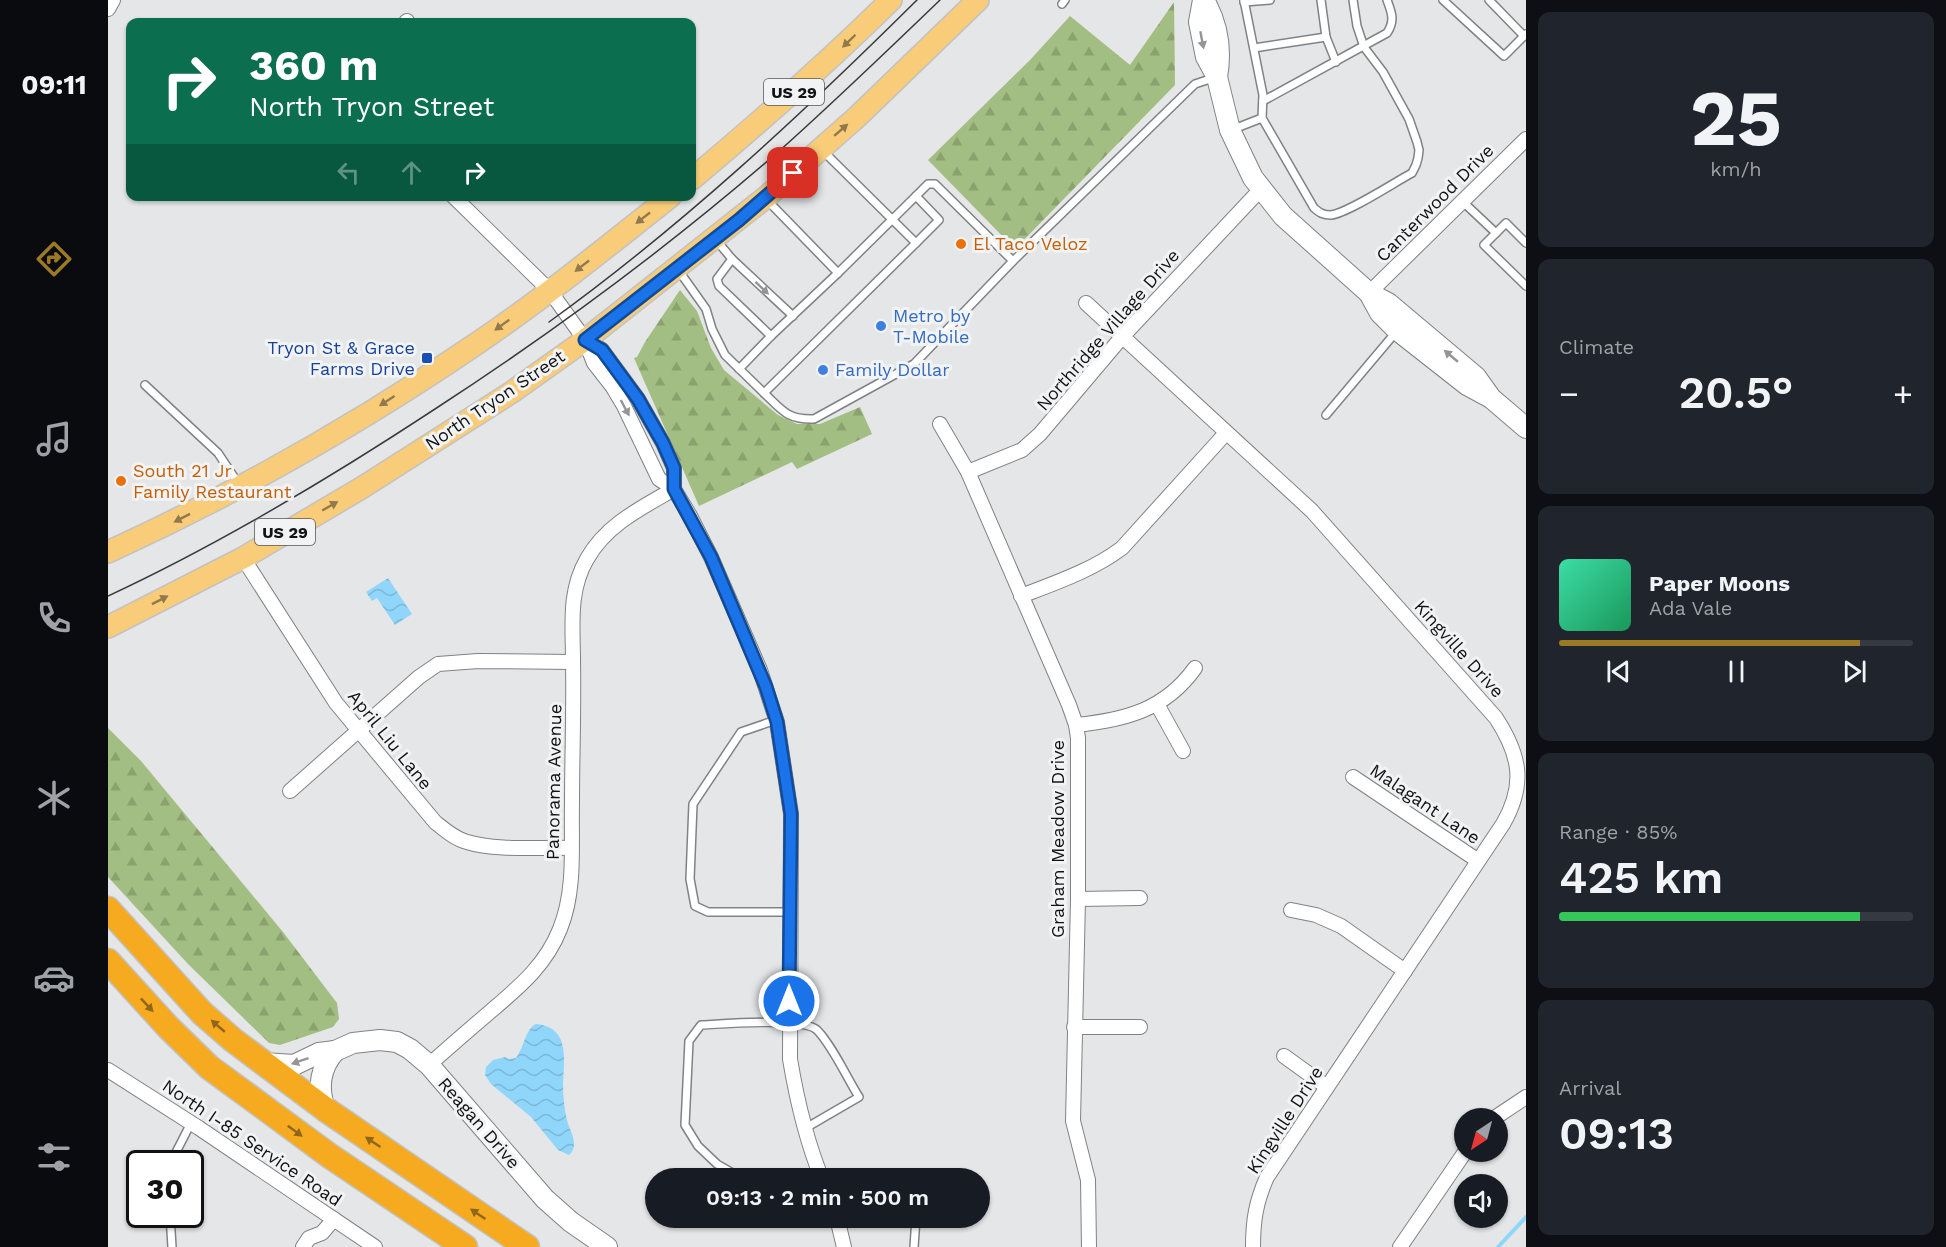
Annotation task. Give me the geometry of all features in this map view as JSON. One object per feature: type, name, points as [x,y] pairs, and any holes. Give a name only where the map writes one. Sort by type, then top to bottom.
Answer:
[{"type":"highway","points":[[108,909],[202,1012],[263,1063],[325,1109],[527,1247]]},
{"type":"highway","points":[[108,961],[168,1027],[209,1067],[330,1156],[465,1247]]},
{"type":"main road","name":"US 29","points":[[696,176],[776,109],[891,0]]},
{"type":"main road","name":"North Tryon Street","points":[[108,627],[243,558],[512,392],[585,340],[765,198],[907,69],[978,0]]},
{"type":"main road","points":[[109,549],[170,524],[241,488],[372,411],[478,342],[550,291],[665,201]]},
{"type":"street","points":[[108,9],[113,0]]},
{"type":"street","points":[[1203,0],[1214,17],[1221,57],[1217,77],[1230,130],[1253,178],[1298,230],[1369,293],[1388,303],[1476,377],[1491,398]]},
{"type":"street","name":"Canterwood Drive","points":[[1369,293],[1526,139]]},
{"type":"street","name":"Northridge Village Drive","points":[[968,472],[1010,456],[1031,443],[1122,338],[1261,189]]},
{"type":"street","points":[[458,201],[550,291],[585,340],[594,363],[624,406],[659,480],[674,489],[711,557],[766,687],[776,720],[791,814],[790,1059],[804,1129],[818,1168]]},
{"type":"street","points":[[1369,293],[1380,313],[1397,330],[1467,385],[1491,398],[1526,428]]},
{"type":"street","name":"Kingville Drive","points":[[1086,303],[1312,511],[1496,718],[1507,735],[1517,760],[1517,786],[1514,801],[1503,824],[1477,860],[1263,1187],[1253,1222],[1253,1247]]},
{"type":"street","name":"Graham Meadow Drive","points":[[940,424],[968,472],[1070,705],[1076,725],[1078,899],[1073,1121],[1088,1180],[1089,1247]]},
{"type":"street","points":[[1021,596],[1058,582],[1112,556],[1122,548],[1226,433]]},
{"type":"street","name":"Panorama Avenue","points":[[429,1065],[531,976],[548,954],[561,928],[567,905],[571,848],[572,610],[577,585],[586,560],[600,540],[620,521],[674,489]]},
{"type":"street","name":"April Liu Lane","points":[[243,558],[336,703],[435,822],[449,834],[465,842],[484,846],[571,848]]},
{"type":"street","points":[[291,790],[419,677],[438,663],[573,662]]},
{"type":"street","points":[[1076,725],[1122,719],[1157,704],[1176,692],[1195,668]]},
{"type":"street","points":[[1157,704],[1184,751]]},
{"type":"street","name":"Malagant Lane","points":[[1353,777],[1477,860]]},
{"type":"street","points":[[1078,899],[1140,898]]},
{"type":"street","points":[[1291,910],[1316,915],[1341,926],[1405,971]]},
{"type":"street","points":[[1074,1027],[1140,1027]]},
{"type":"street","name":"Reagan Drive","points":[[263,1063],[294,1065],[319,1053],[335,1051],[353,1043],[380,1040],[397,1042],[410,1049],[429,1065],[545,1199],[571,1222],[607,1247]]},
{"type":"street","points":[[325,1109],[320,1096],[321,1078],[327,1059],[335,1051]]},
{"type":"street","points":[[1284,1056],[1327,1087]]},
{"type":"street","name":"North I-85 Service Road","points":[[108,1071],[191,1123],[375,1247]]},
{"type":"street","points":[[1508,1109],[1526,1097]]},
{"type":"street","points":[[1400,1247],[1458,1162]]},
{"type":"street","points":[[303,1247],[309,1238],[322,1240],[334,1219]]},
{"type":"street","points":[[839,1228],[844,1247]]},
{"type":"lane","points":[[1270,0],[1244,1],[1263,101],[1262,118],[1314,208],[1322,214],[1332,215],[1412,173],[1419,150],[1409,119],[1383,72],[1364,46],[1357,26],[1353,0]]},
{"type":"lane","points":[[1321,0],[1326,37],[1336,62]]},
{"type":"lane","points":[[1263,101],[1387,33],[1393,16],[1388,0]]},
{"type":"lane","points":[[1443,0],[1504,56],[1525,35],[1489,0]]},
{"type":"lane","points":[[1254,48],[1326,37]]},
{"type":"lane","points":[[677,269],[706,309],[712,329],[725,356],[785,413],[800,420],[814,419],[914,364],[1013,261],[1195,84],[1217,77]]},
{"type":"lane","points":[[1230,130],[1262,118]]},
{"type":"lane","points":[[821,148],[916,243]]},
{"type":"lane","points":[[739,369],[928,184],[935,184],[1013,261]]},
{"type":"lane","points":[[764,393],[939,220],[916,196]]},
{"type":"lane","points":[[765,198],[838,273]]},
{"type":"lane","points":[[1462,201],[1496,233]]},
{"type":"lane","points":[[1526,243],[1506,223],[1484,245],[1526,286]]},
{"type":"lane","points":[[715,239],[732,259],[793,316]]},
{"type":"lane","points":[[732,259],[717,279],[719,286],[771,336]]},
{"type":"lane","points":[[1326,415],[1397,330]]},
{"type":"lane","points":[[145,385],[218,453],[241,488]]},
{"type":"lane","points":[[776,720],[741,732],[693,804],[690,879],[694,906],[708,912],[789,912]]},
{"type":"lane","points":[[724,1168],[698,1146],[685,1125],[689,1041],[701,1025],[789,1023],[805,1024],[815,1028],[859,1097],[804,1129]]},
{"type":"lane","points":[[177,1150],[191,1123]]},
{"type":"lane","points":[[171,1228],[172,1247]]},
{"type":"lane","points":[[914,1247],[915,1228]]},
{"type":"green space","points":[[1174,2],[1175,85],[1015,249],[928,160],[1030,60],[1070,16],[1130,65]]},
{"type":"green space","points":[[680,290],[697,311],[711,348],[724,370],[778,415],[797,424],[820,424],[860,407],[872,434],[797,469],[792,462],[699,506],[634,358],[637,357]]},
{"type":"green space","points":[[108,728],[141,761],[283,932],[337,1003],[339,1019],[333,1027],[280,1045],[269,1043],[188,964],[108,877]]},
{"type":"water","points":[[388,578],[412,614],[395,625],[377,598],[372,601],[366,592]]},
{"type":"water","points":[[536,1024],[547,1026],[555,1031],[563,1046],[564,1106],[574,1143],[569,1155],[558,1150],[531,1117],[491,1084],[485,1075],[486,1067],[493,1060],[505,1057],[516,1058],[529,1030]]},
{"type":"waterway","points":[[1498,1247],[1526,1217]]},
{"type":"tram line","points":[[549,322],[646,247],[739,168],[917,0]]},
{"type":"tram line","points":[[108,596],[234,532],[315,485],[435,409],[568,318],[696,221],[778,152],[940,0]]},
{"type":"place","name":"El Taco Veloz","points":[[961,244]]},
{"type":"place","name":"Metro by T-Mobile","points":[[881,326]]},
{"type":"place","name":"Tryon St & Grace Farms Drive","points":[[427,358]]},
{"type":"place","name":"Family Dollar","points":[[823,370]]},
{"type":"place","name":"South 21 Jr Family Restaurant","points":[[121,481]]},
{"type":"route","points":[[789,1001],[791,814],[777,722],[760,670],[734,609],[711,557],[674,489],[674,468],[663,443],[638,399],[602,350],[585,340],[739,220],[793,173]]}]
